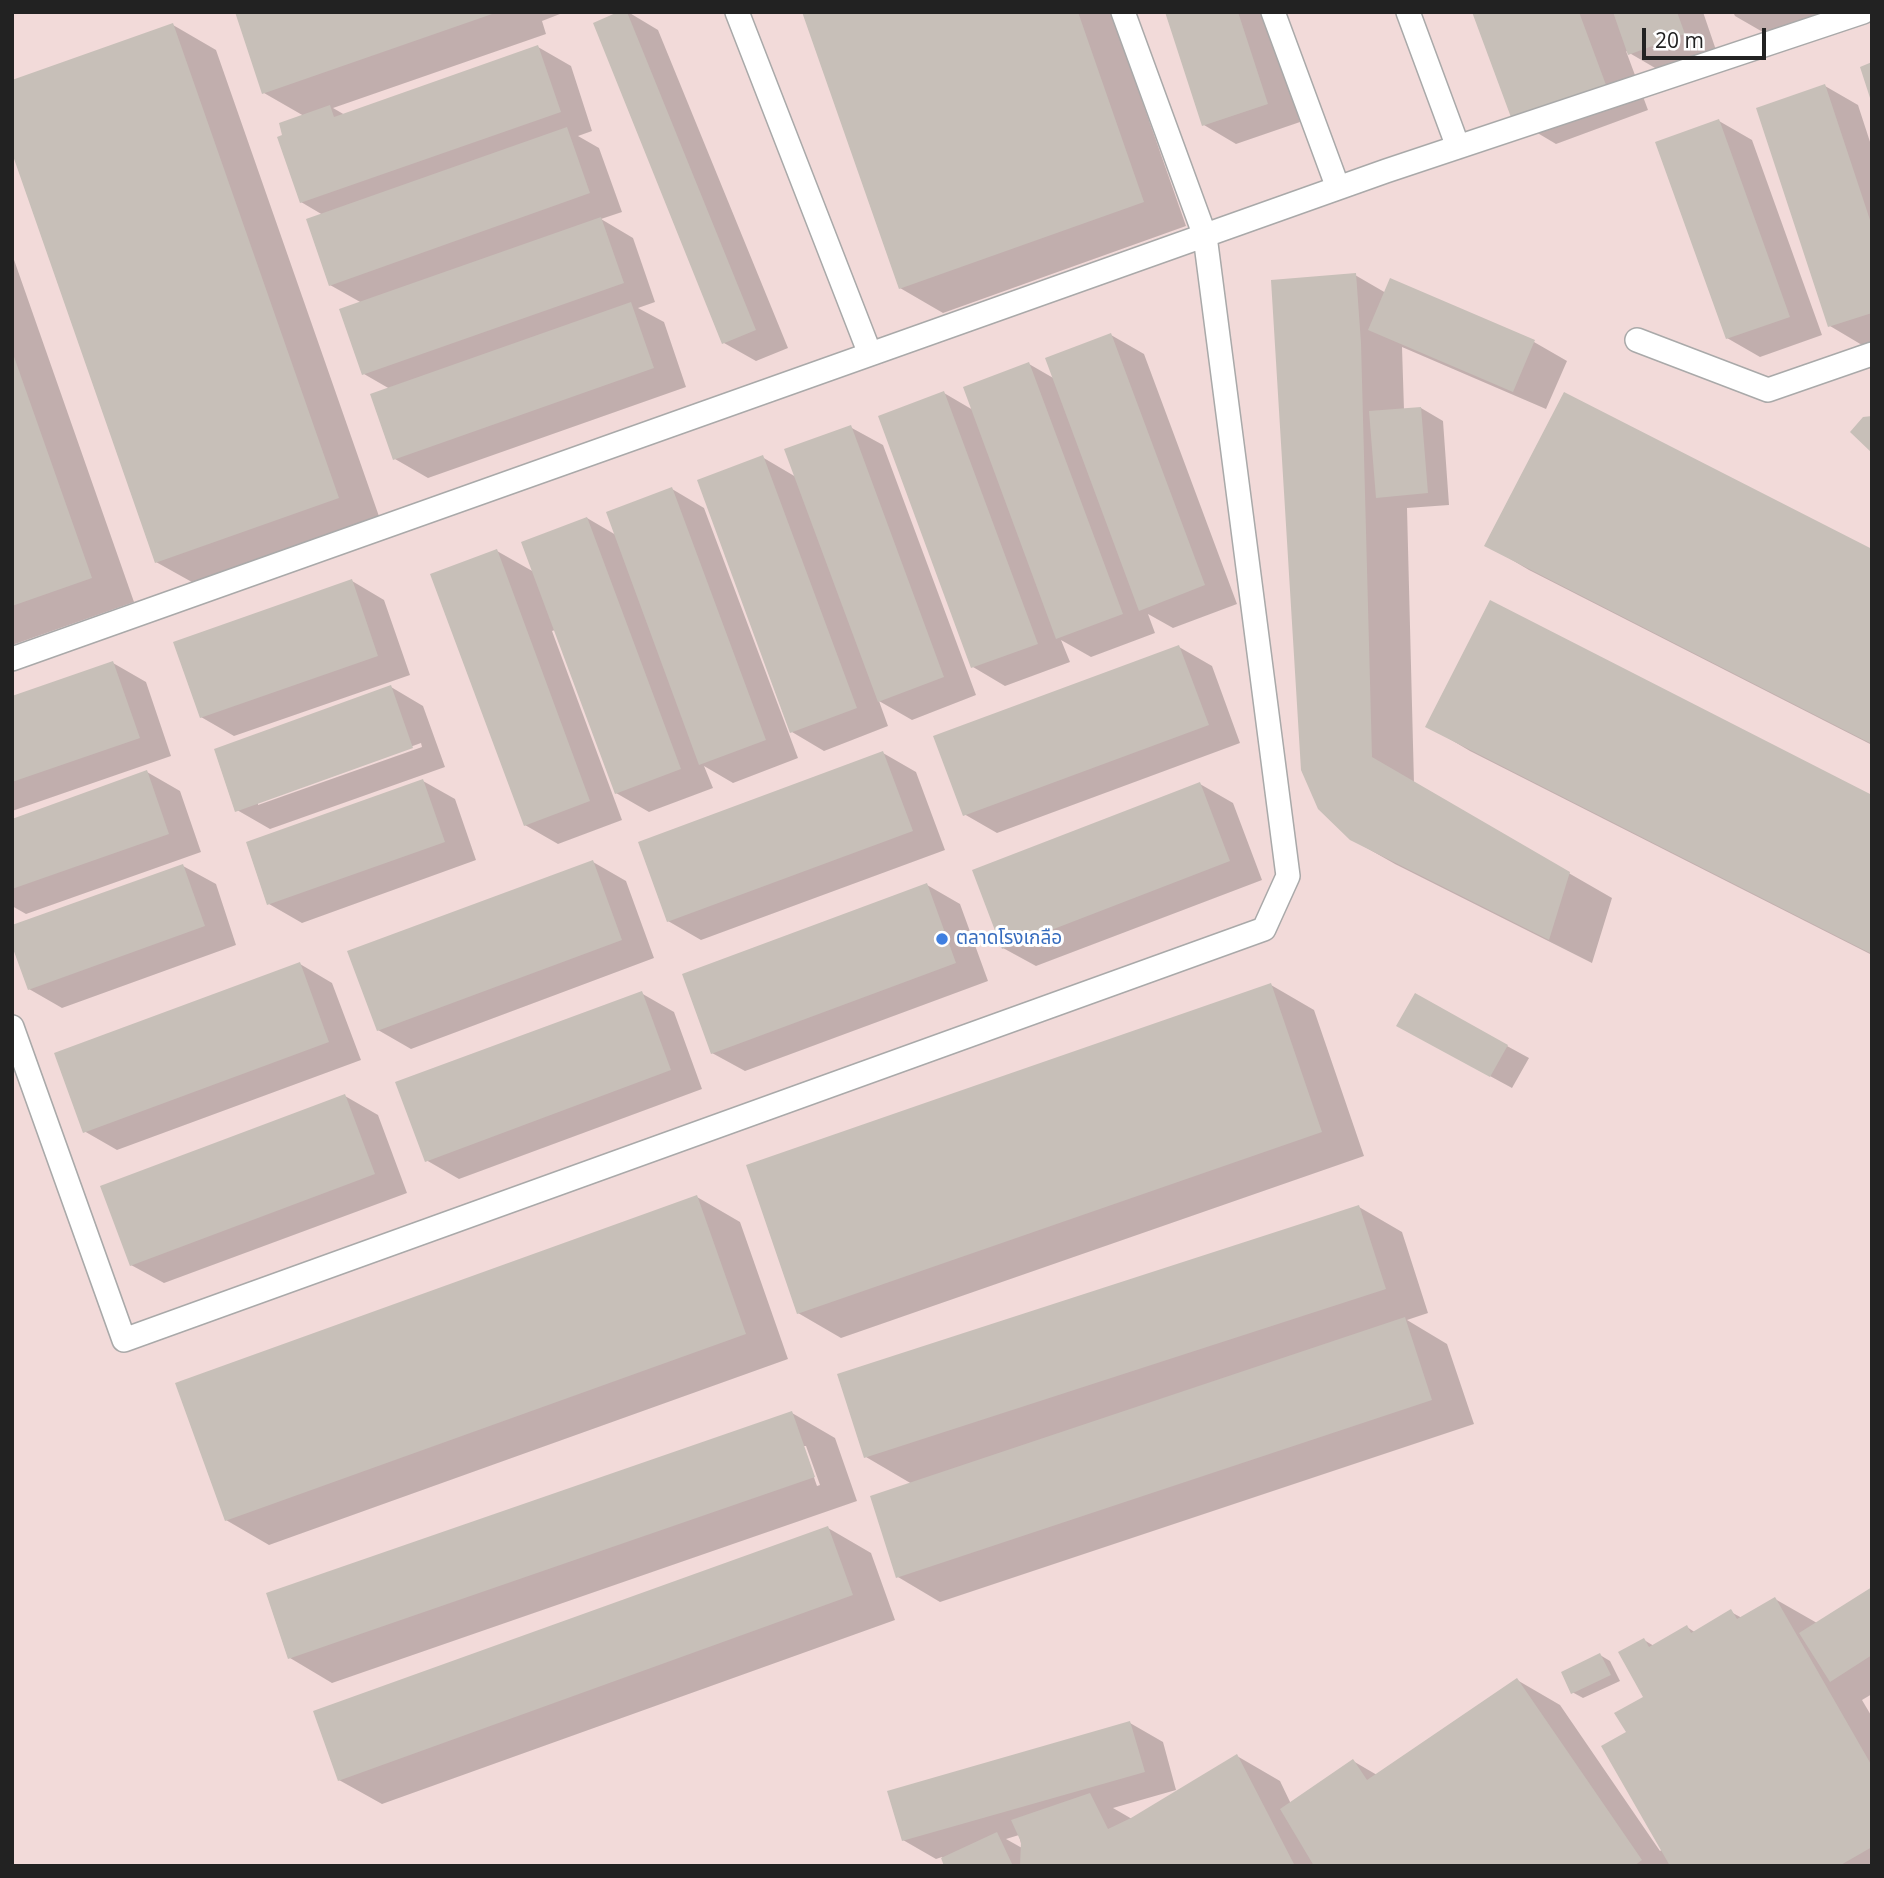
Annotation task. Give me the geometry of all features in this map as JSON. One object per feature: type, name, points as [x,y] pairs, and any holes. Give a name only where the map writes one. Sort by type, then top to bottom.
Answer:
[{"type":"lane","points":[[737,12],[870,354]]},
{"type":"lane","points":[[12,1027],[124,1340],[1264,929],[1288,876],[1205,236],[1124,12]]},
{"type":"lane","points":[[1273,12],[1338,188]]},
{"type":"lane","points":[[1408,12],[1458,147]]},
{"type":"lane","points":[[12,659],[1338,188],[1863,12]]},
{"type":"lane","points":[[1637,340],[1768,390],[1872,354]]},
{"type":"shaded area","name":"ตลาดโรงเกลือ","points":[[12,12],[1872,12],[1872,1866],[12,1866]]},
{"type":"building","points":[[235,12],[495,12],[495,13],[262,94]]},
{"type":"building","points":[[618,12],[627,12],[756,330],[722,344],[593,23]]},
{"type":"building","points":[[802,12],[1078,12],[1144,202],[899,289]]},
{"type":"building","points":[[1165,12],[1238,12],[1268,104],[1202,126]]},
{"type":"building","points":[[1472,12],[1579,12],[1606,85],[1512,120]]},
{"type":"building","points":[[1613,12],[1677,12],[1685,34],[1628,55]]},
{"type":"building","points":[[173,23],[339,498],[155,563],[12,153],[12,80]]},
{"type":"building","points":[[538,45],[561,112],[300,203],[277,137],[282,135],[279,123],[330,105],[334,117]]},
{"type":"building","points":[[1872,62],[1872,101],[1871,101],[1860,67]]},
{"type":"building","points":[[1825,84],[1872,226],[1872,313],[1828,327],[1756,108]]},
{"type":"building","points":[[1719,119],[1790,317],[1726,339],[1655,142]]},
{"type":"building","points":[[567,127],[590,193],[329,286],[306,219]]},
{"type":"building","points":[[601,217],[624,283],[362,375],[339,309]]},
{"type":"building","points":[[1356,273],[1361,343],[1372,757],[1570,872],[1549,940],[1350,840],[1318,809],[1301,770],[1271,280]]},
{"type":"building","points":[[1390,278],[1535,340],[1513,392],[1368,330]]},
{"type":"building","points":[[631,302],[654,368],[393,460],[370,394]]},
{"type":"building","points":[[1111,333],[1205,585],[1139,611],[1045,358]]},
{"type":"building","points":[[12,351],[92,578],[12,606]]},
{"type":"building","points":[[1029,362],[1123,614],[1056,639],[963,387]]},
{"type":"building","points":[[944,391],[1038,644],[971,668],[878,416]]},
{"type":"building","points":[[1564,392],[1872,549],[1872,744],[1484,546]]},
{"type":"building","points":[[1421,407],[1428,493],[1376,498],[1369,411]]},
{"type":"building","points":[[1872,416],[1872,453],[1850,432],[1863,417]]},
{"type":"building","points":[[851,425],[944,677],[878,702],[784,449]]},
{"type":"building","points":[[763,455],[857,708],[790,733],[697,480]]},
{"type":"building","points":[[672,487],[766,740],[699,765],[606,512]]},
{"type":"building","points":[[587,517],[681,769],[615,794],[521,542]]},
{"type":"building","points":[[497,549],[590,801],[524,826],[430,574]]},
{"type":"building","points":[[352,579],[378,656],[200,718],[173,642]]},
{"type":"building","points":[[1490,600],[1872,795],[1872,954],[1425,727]]},
{"type":"building","points":[[1179,645],[1209,725],[963,816],[933,736]]},
{"type":"building","points":[[113,661],[140,738],[12,782],[12,696]]},
{"type":"building","points":[[391,685],[413,748],[235,812],[214,749]]},
{"type":"building","points":[[883,751],[913,831],[667,922],[638,842]]},
{"type":"building","points":[[147,770],[169,834],[12,889],[12,819]]},
{"type":"building","points":[[423,779],[445,842],[267,905],[246,842]]},
{"type":"building","points":[[1200,782],[1230,861],[1002,949],[972,870]]},
{"type":"building","points":[[593,860],[622,940],[377,1031],[347,951]]},
{"type":"building","points":[[183,864],[205,926],[28,990],[12,946],[12,925]]},
{"type":"building","points":[[927,883],[956,963],[711,1054],[682,974]]},
{"type":"building","points":[[300,962],[329,1042],[83,1133],[54,1053]]},
{"type":"building","points":[[1271,983],[1322,1132],[797,1314],[746,1165]]},
{"type":"building","points":[[642,991],[671,1070],[425,1162],[395,1082]]},
{"type":"building","points":[[1415,993],[1508,1045],[1490,1077],[1396,1026]]},
{"type":"building","points":[[345,1094],[375,1174],[130,1266],[100,1186]]},
{"type":"building","points":[[697,1195],[746,1334],[225,1521],[175,1383]]},
{"type":"building","points":[[1359,1205],[1386,1289],[864,1458],[837,1374]]},
{"type":"building","points":[[1405,1317],[1432,1400],[896,1578],[870,1496]]},
{"type":"building","points":[[792,1411],[815,1477],[288,1659],[266,1593]]},
{"type":"building","points":[[828,1526],[853,1595],[338,1781],[313,1711]]},
{"type":"building","points":[[1872,1587],[1872,1655],[1830,1682],[1799,1633]]},
{"type":"building","points":[[1775,1597],[1872,1766],[1872,1847],[1839,1866],[1670,1866],[1601,1746],[1626,1732],[1614,1713],[1643,1697],[1618,1652],[1644,1638],[1649,1647],[1687,1625],[1691,1633],[1731,1609],[1737,1619]]},
{"type":"building","points":[[1600,1653],[1611,1675],[1571,1694],[1561,1672]]},
{"type":"building","points":[[1517,1678],[1642,1860],[1634,1866],[1314,1866],[1280,1809],[1353,1759],[1367,1780]]},
{"type":"building","points":[[1130,1721],[1145,1772],[902,1841],[887,1791]]},
{"type":"building","points":[[1237,1754],[1295,1866],[1020,1866],[1021,1842],[1011,1820],[1090,1793],[1108,1829]]},
{"type":"building","points":[[997,1832],[1013,1866],[944,1866],[941,1858]]},
{"type":"place","name":"ตลาดโรงเกลือ","points":[[942,939]]}]
